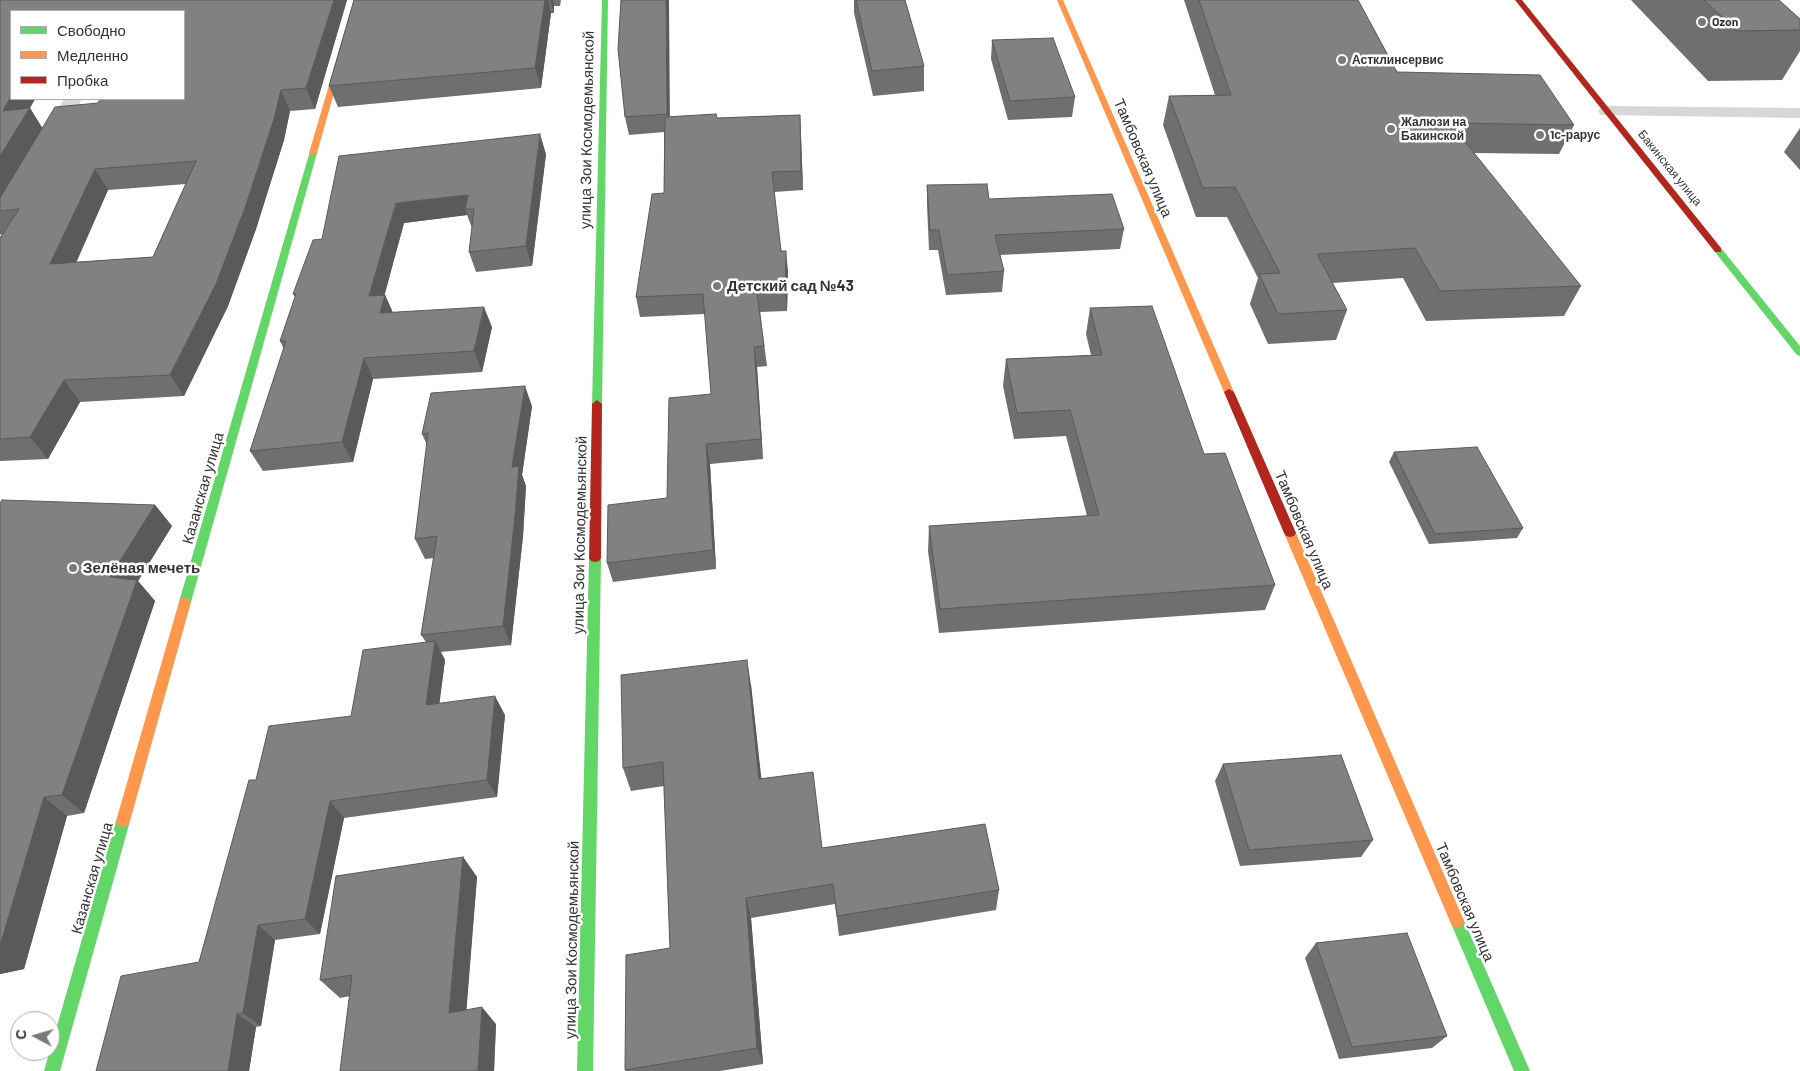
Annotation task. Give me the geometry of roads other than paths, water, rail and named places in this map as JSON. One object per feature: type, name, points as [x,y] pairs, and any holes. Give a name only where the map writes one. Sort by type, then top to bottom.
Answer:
[{"type":"street","name":"Казанская улица","points":[[52,1071],[357,0]]},
{"type":"street","name":"улица Зои Космодемьянской","points":[[585,1071],[605,0]]},
{"type":"street","name":"Тамбовская улица","points":[[1060,0],[1522,1071]]},
{"type":"street","name":"Бакинская улица","points":[[1518,0],[1800,353]]},
{"type":"street","points":[[39,157],[72,100]]},
{"type":"lane","points":[[1607,111],[1800,114]]},
{"type":"place","name":"Ozon","points":[[1702,22]]},
{"type":"place","name":"Астклинсервис","points":[[1342,60]]},
{"type":"place","name":"Жалюзи на Бакинской","points":[[1391,129]]},
{"type":"place","name":"1с-рарус","points":[[1540,135]]},
{"type":"place","name":"Детский сад №43","points":[[717,286]]},
{"type":"place","name":"Зелёная мечеть","points":[[73,568]]}]
